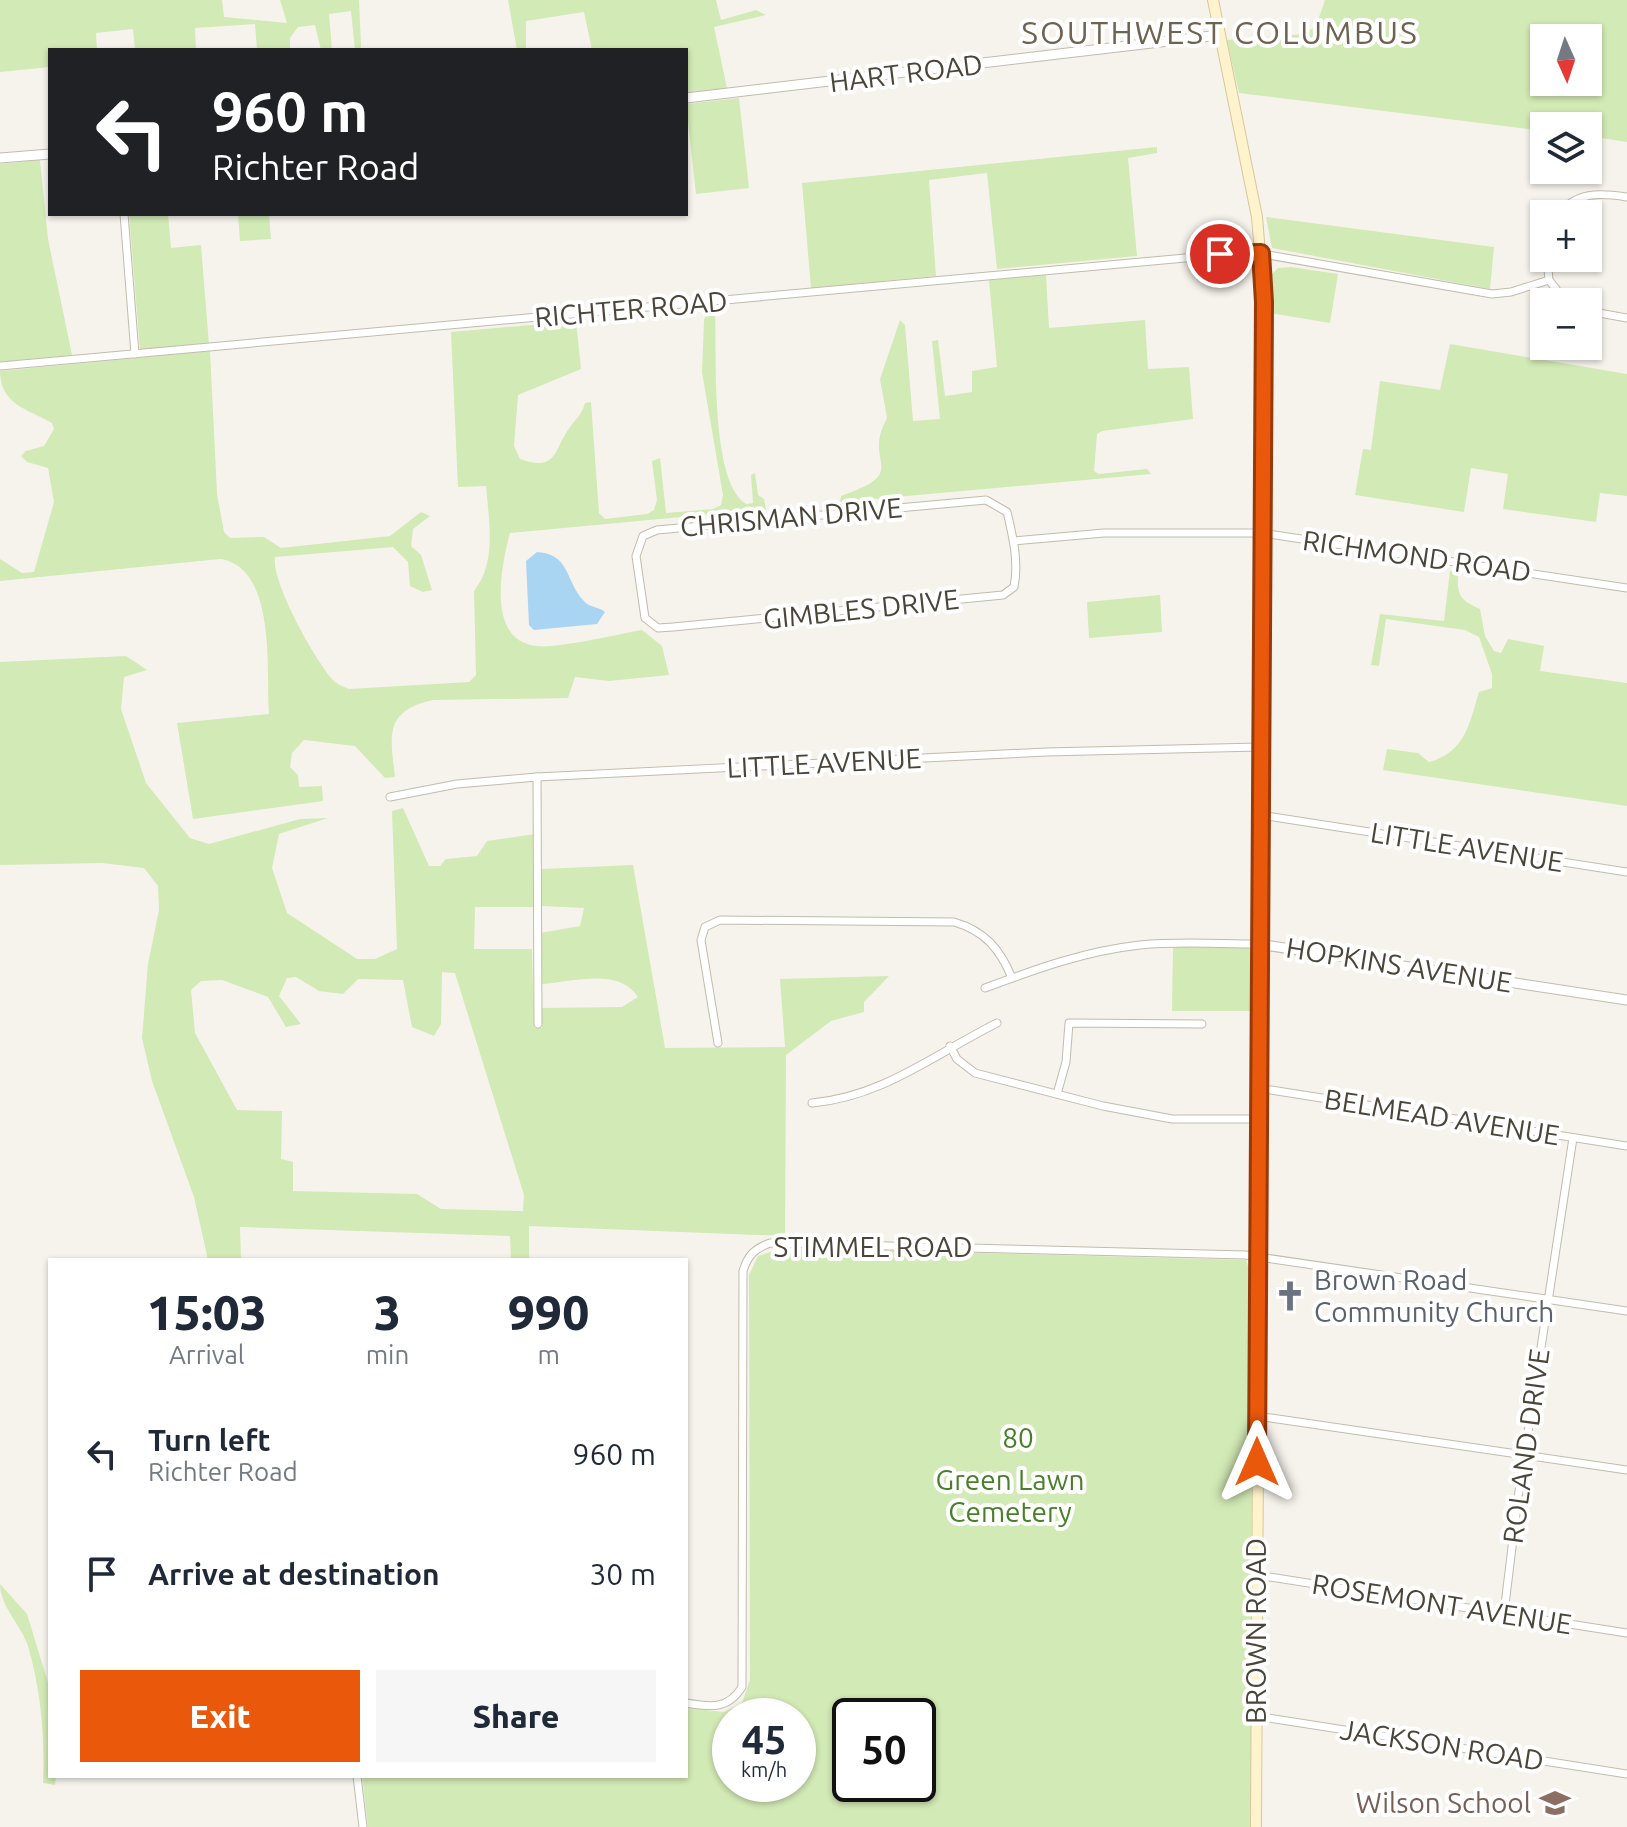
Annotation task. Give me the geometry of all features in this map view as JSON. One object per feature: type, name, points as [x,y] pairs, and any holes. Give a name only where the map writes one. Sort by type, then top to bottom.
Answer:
[{"type":"main road","name":"BROWN ROAD","points":[[1213,0],[1261,253],[1256,1827]]},
{"type":"street","name":"HART ROAD","points":[[688,98],[1220,35]]},
{"type":"street","points":[[0,158],[48,154]]},
{"type":"street","points":[[1576,200],[1593,194],[1627,197]]},
{"type":"street","points":[[124,216],[135,354]]},
{"type":"street","name":"RICHTER ROAD","points":[[0,366],[1006,273],[1261,253],[1492,294],[1511,292],[1549,280]]},
{"type":"street","points":[[1548,272],[1549,280],[1555,288]]},
{"type":"street","points":[[1602,314],[1627,318]]},
{"type":"street","name":"CHRISMAN DRIVE","points":[[658,628],[645,618],[636,556],[643,536],[657,530],[986,500],[1007,512],[1014,541]]},
{"type":"street","name":"RICHMOND ROAD","points":[[1014,541],[1104,533],[1262,533],[1627,588]]},
{"type":"street","name":"GIMBLES DRIVE","points":[[658,628],[1003,595],[1014,587],[1017,572],[1014,541]]},
{"type":"street","name":"LITTLE AVENUE","points":[[390,797],[457,784],[537,777],[1046,752],[1259,747]]},
{"type":"street","points":[[537,777],[538,1024]]},
{"type":"street","name":"LITTLE AVENUE","points":[[1260,815],[1627,872]]},
{"type":"street","points":[[718,1043],[701,940],[705,927],[720,920],[954,922],[988,938],[1001,954],[1012,978]]},
{"type":"street","name":"HOPKINS AVENUE","points":[[985,988],[1066,959],[1143,945],[1258,944],[1627,1000]]},
{"type":"street","points":[[812,1103],[856,1097],[880,1088],[950,1046],[997,1023]]},
{"type":"street","points":[[1057,1094],[1067,1054],[1069,1023],[1202,1024]]},
{"type":"street","points":[[950,1046],[957,1059],[975,1073],[1057,1094],[1172,1119],[1258,1119]]},
{"type":"street","name":"BELMEAD AVENUE","points":[[1258,1088],[1627,1146]]},
{"type":"street","name":"ROLAND DRIVE","points":[[1504,1613],[1547,1299],[1573,1138]]},
{"type":"street","name":"STIMMEL ROAD","points":[[688,1703],[722,1706],[735,1700],[742,1687],[743,1271],[747,1258],[757,1248],[786,1243],[1257,1256]]},
{"type":"street","points":[[1257,1256],[1627,1311]]},
{"type":"street","points":[[1257,1416],[1627,1470]]},
{"type":"street","name":"ROSEMONT AVENUE","points":[[1257,1575],[1627,1633]]},
{"type":"street","name":"JACKSON ROAD","points":[[1256,1716],[1627,1774]]},
{"type":"street","points":[[357,1778],[363,1827]]},
{"type":"green space","points":[[0,0],[222,0],[224,17],[287,23],[280,0],[359,0],[360,48],[355,48],[351,11],[329,14],[332,48],[321,48],[315,25],[298,27],[290,38],[290,48],[257,48],[255,24],[195,28],[196,48],[135,48],[133,29],[96,33],[97,48],[48,48],[48,67],[0,72]]},
{"type":"green space","points":[[508,0],[716,0],[721,20],[756,10],[766,15],[714,27],[727,88],[688,93],[688,48],[592,48],[584,12],[526,21],[526,48],[517,48]]},
{"type":"green space","points":[[1325,0],[1627,0],[1627,142],[1602,138],[1602,112],[1530,112],[1530,129],[1239,93],[1227,40],[1304,34],[1316,26]]},
{"type":"green space","points":[[739,98],[749,188],[696,194],[688,104]]},
{"type":"green space","points":[[1157,147],[1157,153],[1128,158],[1137,256],[997,269],[987,173],[929,180],[936,276],[811,288],[802,183]]},
{"type":"green space","points":[[40,160],[48,239],[72,355],[0,362],[0,164]]},
{"type":"green space","points":[[129,216],[168,216],[171,248],[201,245],[209,345],[140,350]]},
{"type":"green space","points":[[238,216],[269,216],[271,239],[240,241]]},
{"type":"green space","points":[[1266,217],[1494,247],[1490,289],[1272,248]]},
{"type":"green space","points":[[1278,268],[1338,274],[1330,323],[1270,313],[1272,274]]},
{"type":"green space","points":[[1046,275],[1049,328],[1145,320],[1148,369],[1189,367],[1193,419],[1097,434],[1094,471],[1099,474],[1147,469],[1151,474],[840,502],[841,496],[875,480],[880,473],[879,446],[887,418],[880,379],[900,320],[905,325],[913,421],[940,419],[932,341],[938,340],[945,396],[972,392],[972,371],[997,367],[989,280]]},
{"type":"green space","points":[[715,313],[718,416],[726,470],[734,491],[746,504],[753,503],[751,475],[755,473],[758,495],[764,499],[766,509],[510,533],[503,564],[503,617],[520,641],[536,646],[557,645],[642,630],[662,646],[669,675],[609,681],[575,677],[568,698],[433,700],[417,705],[398,718],[392,737],[395,777],[385,778],[355,746],[304,740],[292,753],[290,767],[298,775],[299,787],[322,786],[323,801],[193,819],[177,723],[269,714],[265,623],[260,600],[251,581],[238,566],[220,559],[0,581],[0,559],[22,573],[34,572],[54,502],[48,468],[27,462],[21,456],[26,451],[44,446],[54,429],[52,423],[10,398],[1,382],[0,371],[210,351],[217,494],[224,532],[230,538],[264,537],[281,548],[390,536],[421,512],[430,516],[413,529],[411,546],[421,555],[432,590],[423,592],[410,586],[408,562],[393,547],[275,557],[287,602],[316,656],[333,680],[349,689],[469,682],[476,675],[474,591],[489,555],[490,527],[486,486],[458,487],[451,332],[576,321],[581,369],[518,395],[514,446],[520,459],[541,463],[548,461],[585,403],[591,402],[599,513],[605,519],[647,514],[654,510],[657,500],[652,461],[660,458],[666,513],[713,509],[721,505],[723,495],[702,372],[704,320],[706,315]]},
{"type":"green space","points":[[1450,344],[1530,360],[1627,374],[1627,496],[1600,493],[1596,522],[1503,509],[1508,474],[1471,468],[1464,512],[1355,495],[1363,449],[1371,450],[1380,381],[1440,390]]},
{"type":"green space","points":[[1450,571],[1458,572],[1461,596],[1480,609],[1485,636],[1494,651],[1501,653],[1508,639],[1544,646],[1540,671],[1627,683],[1627,806],[1383,770],[1387,749],[1418,753],[1429,762],[1451,751],[1464,736],[1479,692],[1492,688],[1492,674],[1479,637],[1465,630],[1386,619],[1379,666],[1371,665],[1380,614],[1444,621]]},
{"type":"green space","points":[[1160,595],[1162,632],[1089,638],[1087,602]]},
{"type":"green space","points":[[126,656],[147,670],[124,677],[121,709],[146,783],[190,838],[209,844],[300,819],[328,818],[279,834],[272,868],[287,913],[357,959],[375,959],[397,949],[392,811],[403,808],[429,866],[440,866],[446,859],[477,856],[487,841],[535,834],[536,907],[475,907],[474,949],[532,949],[534,1028],[542,1028],[541,1008],[622,1007],[638,997],[630,988],[607,979],[542,984],[540,933],[580,926],[584,908],[542,906],[542,869],[633,865],[665,1048],[785,1047],[780,979],[889,976],[864,1002],[864,1012],[831,1021],[786,1055],[785,1236],[529,1226],[529,1258],[511,1258],[510,1236],[240,1227],[241,1258],[208,1258],[194,1197],[152,1081],[142,1038],[148,964],[159,910],[158,886],[144,868],[102,863],[0,865],[0,662]],"holes":[[[442,972],[455,973],[524,1195],[523,1211],[441,1209],[417,1194],[293,1191],[293,1162],[281,1159],[282,1111],[237,1110],[195,1033],[191,990],[201,981],[222,980],[268,997],[286,1027],[301,1024],[279,996],[287,978],[296,977],[319,991],[343,994],[358,979],[403,980],[412,1027],[434,1036],[441,1024]]]},
{"type":"green space","points":[[1173,945],[1257,946],[1258,1011],[1172,1011]]},
{"type":"green space","name":"Green Lawn Cemetery","points":[[784,1248],[1246,1260],[1251,1275],[1252,1324],[1251,1827],[368,1827],[362,1778],[688,1778],[688,1708],[712,1711],[712,1802],[816,1802],[816,1698],[744,1698],[750,1680],[749,1275],[758,1256]]},
{"type":"green space","points":[[0,1584],[27,1614],[48,1682],[48,1778],[56,1778],[55,1785],[43,1783],[41,1714],[28,1646]]},
{"type":"water","points":[[537,552],[556,558],[566,569],[583,600],[605,612],[597,624],[534,630],[529,625],[526,561]]},
{"type":"place","name":"Brown Road Community Church","points":[[1290,1296]]},
{"type":"place","name":"Wilson School","points":[[1555,1803]]},
{"type":"district","name":"SOUTHWEST COLUMBUS","points":[[1220,33]]},
{"type":"route","points":[[1220,254],[1261,253],[1264,302],[1257,1462]]},
{"type":"park label","name":"80","points":[[1018,1438]]}]
